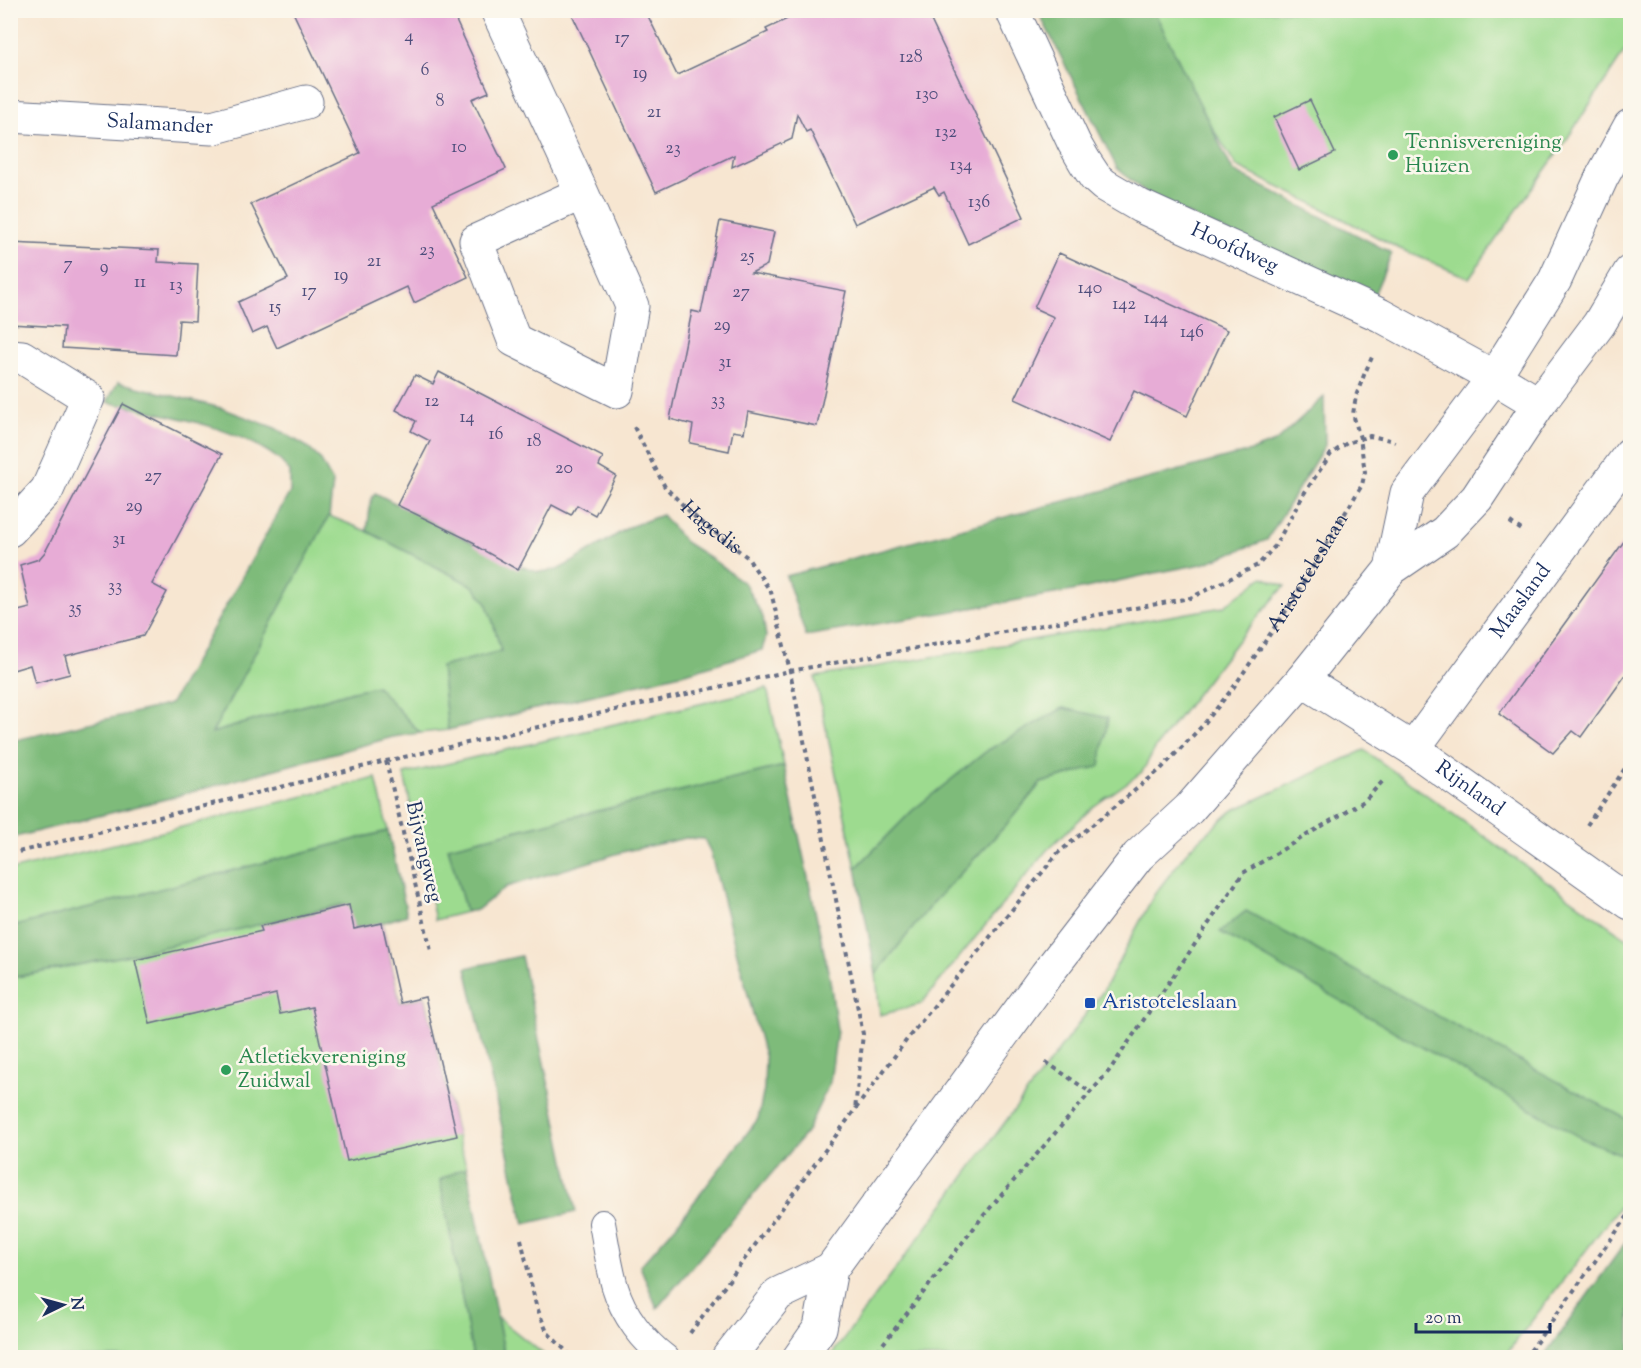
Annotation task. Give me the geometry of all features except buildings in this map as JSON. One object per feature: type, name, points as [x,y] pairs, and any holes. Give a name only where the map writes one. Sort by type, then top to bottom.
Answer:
[{"type":"street","points":[[497,10],[582,193],[632,306],[617,391],[514,340],[476,241],[582,193]]},
{"type":"street","name":"Hoofdweg","points":[[1012,10],[1074,143],[1095,177],[1104,185],[1140,206],[1380,315],[1539,404]]},
{"type":"street","name":"Salamander","points":[[10,116],[212,128],[306,102]]},
{"type":"street","points":[[1391,569],[1407,493],[1494,377],[1555,280],[1602,177],[1630,126]]},
{"type":"street","points":[[799,1358],[820,1328],[831,1269],[1046,975],[1138,856],[1189,809],[1302,680],[1391,569],[1444,532],[1477,498],[1539,404],[1599,324],[1630,272]]},
{"type":"street","points":[[10,356],[22,357],[88,398],[47,490],[10,530]]},
{"type":"street","name":"Maasland","points":[[1413,749],[1630,454]]},
{"type":"street","name":"Rijnland","points":[[1302,680],[1413,749],[1630,903]]},
{"type":"street","points":[[728,1358],[778,1294],[831,1269]]},
{"type":"lane","points":[[602,1223],[615,1288],[624,1309],[639,1332],[653,1348],[666,1358]]},
{"type":"path","name":"Aristoteleslaan","points":[[685,1339],[908,1038],[1058,853],[1161,769],[1204,724],[1233,688],[1288,608],[1362,485],[1365,472],[1360,438],[1353,414],[1356,396],[1376,350]]},
{"type":"path","name":"Hagedis","points":[[617,391],[664,487],[695,517],[747,557],[771,592],[790,671],[862,1034],[854,1112]]},
{"type":"path","points":[[10,854],[386,761],[790,671],[1190,598],[1258,564],[1275,546],[1305,492],[1331,454],[1347,443],[1360,438]]},
{"type":"path","points":[[872,1358],[984,1215],[1108,1071],[1243,873],[1364,801],[1413,749]]},
{"type":"path","name":"Bijvangweg","points":[[386,761],[431,951]]},
{"type":"path","points":[[1566,856],[1630,761]]},
{"type":"path","points":[[1046,1062],[1090,1092]]},
{"type":"path","points":[[1525,1358],[1630,1213]]},
{"type":"path","points":[[521,1239],[536,1305],[546,1332],[573,1358]]},
{"type":"green space","points":[[1038,11],[1154,11],[1233,171],[1392,253],[1373,297],[1153,199],[1117,168]]},
{"type":"green space","name":"Tennisvereniging Huizen","points":[[1154,11],[1630,11],[1630,43],[1565,142],[1469,278],[1398,248],[1237,167],[1206,118]]},
{"type":"green space","points":[[118,382],[221,408],[275,428],[306,446],[320,459],[333,483],[329,516],[212,733],[377,686],[420,733],[393,737],[166,799],[11,838],[11,741],[171,703],[290,492],[290,472],[282,463],[260,447],[240,437],[196,422],[107,402]]},
{"type":"green space","points":[[1324,397],[1325,445],[1267,540],[1202,564],[1072,591],[806,636],[786,576],[1251,451],[1275,442]]},
{"type":"green space","points":[[375,493],[517,565],[538,572],[557,570],[629,527],[662,515],[685,542],[745,584],[763,617],[766,637],[762,650],[693,671],[448,730],[441,667],[501,651],[493,622],[486,602],[473,586],[367,531],[371,500]]},
{"type":"green space","points":[[329,516],[367,531],[473,586],[486,602],[501,651],[441,667],[448,730],[420,733],[376,687],[353,691],[211,733]]},
{"type":"green space","points":[[1263,577],[1285,586],[1242,635],[1156,747],[1142,772],[1093,807],[1047,850],[921,1004],[880,1015],[876,974],[931,905],[1006,825],[1041,783],[1100,766],[1063,708],[988,750],[912,811],[856,868],[815,677],[1223,607]]},
{"type":"green space","points":[[767,688],[784,766],[448,847],[466,912],[435,920],[404,774]]},
{"type":"green space","points":[[1063,708],[1108,718],[1100,766],[1041,783],[1006,825],[931,905],[876,974],[856,868],[912,811],[988,750]]},
{"type":"green space","points":[[1364,750],[1630,941],[1630,1193],[1504,1357],[829,1358],[1103,991],[1154,895],[1190,848],[1232,811]]},
{"type":"green space","points":[[784,766],[830,980],[837,1030],[830,1082],[806,1133],[657,1308],[640,1266],[674,1228],[758,1119],[764,1089],[765,1059],[710,851],[704,839],[686,838],[626,851],[506,887],[477,910],[466,912],[448,847]]},
{"type":"green space","points":[[376,778],[388,831],[11,927],[11,870]]},
{"type":"green space","points":[[388,831],[407,915],[378,924],[354,928],[346,904],[134,954],[11,978],[11,927]]},
{"type":"green space","name":"Atletiekvereniging Zuidwal","points":[[348,903],[354,928],[382,923],[400,1003],[425,997],[457,1136],[467,1168],[440,1180],[473,1357],[11,1357],[10,978],[134,954]]},
{"type":"green space","points":[[1246,911],[1630,1121],[1630,1158],[1581,1138],[1220,932]]},
{"type":"green space","points":[[521,956],[576,1212],[524,1224],[466,968]]},
{"type":"green space","points":[[467,1168],[505,1357],[473,1357],[440,1180]]},
{"type":"green space","points":[[1630,1236],[1630,1357],[1543,1357]]},
{"type":"green space","points":[[497,1317],[547,1357],[505,1357]]},
{"type":"place","name":"Tennisvereniging Huizen","points":[[1393,155]]},
{"type":"place","name":"Aristoteleslaan","points":[[1090,1003]]},
{"type":"place","name":"Atletiekvereniging Zuidwal","points":[[226,1070]]}]
